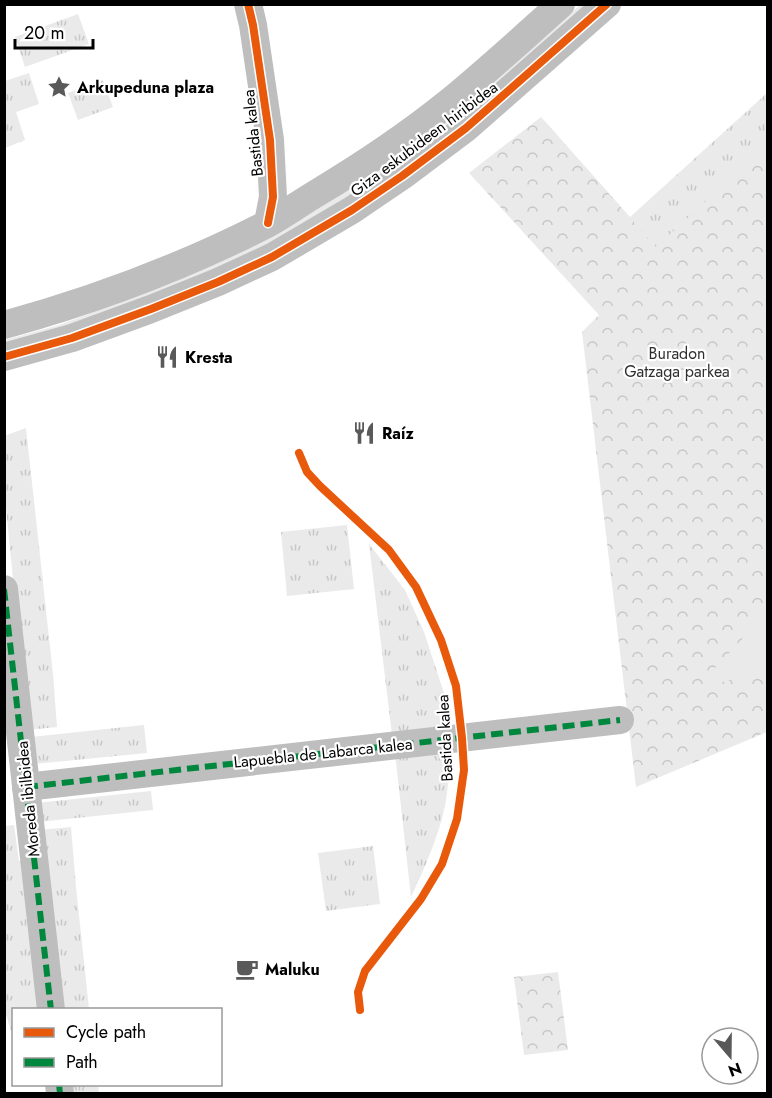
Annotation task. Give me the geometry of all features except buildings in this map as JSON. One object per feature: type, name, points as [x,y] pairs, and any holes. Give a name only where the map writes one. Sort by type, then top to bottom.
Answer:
[{"type":"street","name":"Bastida kalea","points":[[248,4],[270,140],[273,197],[268,223]]},
{"type":"street","name":"Giza eskubideen hiribidea","points":[[4,325],[99,296],[155,275],[268,223],[343,177],[446,105],[561,4]]},
{"type":"street","name":"Giza eskubideen hiribidea","points":[[4,357],[72,338],[218,282],[272,257],[352,210],[466,128],[607,4]]},
{"type":"street","name":"Moreda ibilbidea","points":[[4,589],[51,1008]]},
{"type":"street","name":"Lapuebla de Labarca kalea","points":[[26,787],[620,720]]},
{"type":"green space","points":[[580,5],[591,5],[440,135],[294,232],[226,266],[5,350],[5,340],[59,325],[174,282],[497,79]]},
{"type":"green space","points":[[78,14],[89,44],[25,67],[15,37]]},
{"type":"green space","points":[[29,73],[39,104],[16,112],[25,140],[5,148],[5,81]]},
{"type":"green space","points":[[103,80],[113,107],[78,120],[68,93]]},
{"type":"green space","points":[[767,93],[767,170],[675,286],[541,117],[630,217]]},
{"type":"green space","name":"Buradon Gatzaga parkea","points":[[541,117],[656,247],[767,145],[767,732],[636,787],[582,332],[599,315],[469,173]]},
{"type":"green space","points":[[26,428],[57,727],[28,730],[5,498],[4,436]]},
{"type":"green space","points":[[347,525],[354,589],[287,596],[281,532]]},
{"type":"green space","points":[[369,544],[405,590],[424,632],[444,693],[447,730],[392,735]]},
{"type":"green space","points":[[767,598],[767,669],[706,687],[702,676],[716,667],[745,636]]},
{"type":"green space","points":[[144,725],[147,753],[34,764],[31,737]]},
{"type":"green space","points":[[447,746],[448,776],[445,806],[435,841],[411,897],[395,753]]},
{"type":"green space","points":[[151,791],[153,810],[38,822],[36,803]]},
{"type":"green space","points":[[14,825],[19,861],[27,861],[42,1008],[12,1008],[12,1038],[5,1011],[5,826]]},
{"type":"green space","points":[[71,827],[89,1008],[59,1008],[39,830]]},
{"type":"green space","points":[[373,846],[380,904],[326,911],[318,853]]},
{"type":"green space","points":[[558,972],[568,1050],[524,1055],[514,977]]},
{"type":"green space","points":[[67,1086],[98,1086],[99,1093],[68,1093]]},
{"type":"marked path","points":[[4,589],[51,1008]]},
{"type":"marked path","points":[[26,787],[620,720]]},
{"type":"marked path","points":[[59,1086],[60,1094]]},
{"type":"cycle path","points":[[248,4],[270,140],[273,197],[268,223]]},
{"type":"cycle path","points":[[4,357],[72,338],[151,309],[272,257],[352,210],[466,128],[607,4]]},
{"type":"cycle path","points":[[299,453],[307,472],[389,550],[416,587],[441,640],[456,686],[462,738],[464,770],[457,819],[442,864],[421,899],[365,971],[358,992],[360,1010]]},
{"type":"place","name":"Arkupeduna plaza","points":[[59,87]]},
{"type":"place","name":"Kresta","points":[[167,357]]},
{"type":"place","name":"Raíz","points":[[364,433]]},
{"type":"place","name":"Maluku","points":[[247,969]]}]
